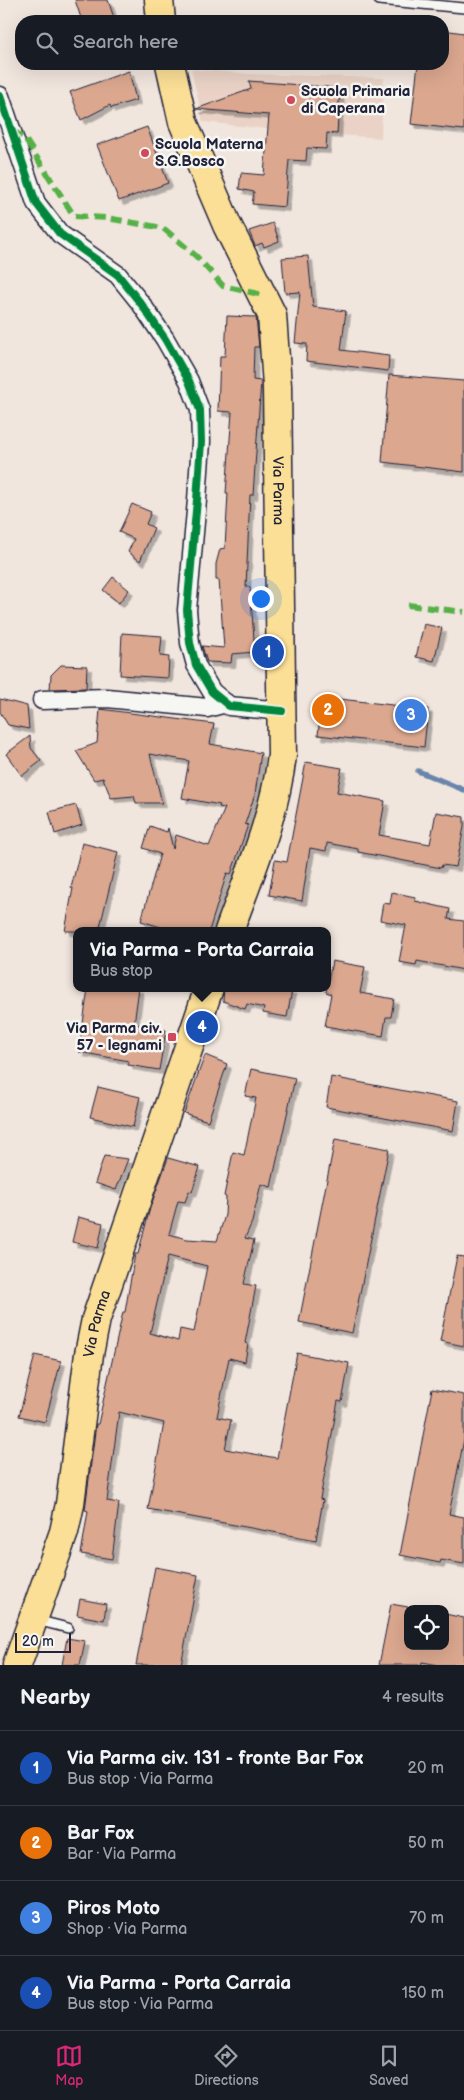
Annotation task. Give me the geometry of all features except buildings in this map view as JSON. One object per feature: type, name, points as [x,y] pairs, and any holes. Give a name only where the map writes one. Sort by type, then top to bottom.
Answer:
[{"type":"main road","points":[[159,0],[161,15]]},
{"type":"main road","name":"Via Parma","points":[[171,70],[183,122],[227,225],[272,315],[278,396],[282,755],[279,784],[267,824],[230,927]]},
{"type":"main road","name":"Via Parma","points":[[18,1665],[64,1532],[70,1504],[89,1354],[96,1319],[208,992]]},
{"type":"street","points":[[0,96],[36,203],[60,234],[118,275],[142,305],[165,339],[189,381],[200,410],[201,442],[187,610],[190,644],[196,665],[212,692],[229,706],[282,711]]},
{"type":"street","points":[[42,700],[107,698],[207,708],[226,704]]},
{"type":"lane","points":[[379,0],[464,8]]},
{"type":"lane","points":[[33,1620],[68,1628]]},
{"type":"shaded area","name":"Scuola Primaria di Caperana","points":[[191,70],[250,74],[384,78],[381,138],[293,132],[203,122]]},
{"type":"waterway","points":[[418,771],[464,790]]},
{"type":"marked path","points":[[12,130],[25,139],[74,216],[107,218],[163,228],[196,256],[223,286],[263,295]]},
{"type":"marked path","points":[[408,605],[464,612]]},
{"type":"cycle path","points":[[0,96],[36,203],[60,234],[118,275],[142,305],[165,339],[189,381],[200,410],[201,442],[187,610],[190,643],[196,665],[212,692],[229,706],[282,711]]},
{"type":"place","name":"Scuola Primaria di Caperana","points":[[291,100]]},
{"type":"place","name":"Scuola Materna S.G.Bosco","points":[[145,153]]},
{"type":"place","name":"Via Parma civ. 131 - fronte Bar Fox","points":[[268,652]]},
{"type":"place","name":"Bar Fox","points":[[328,710]]},
{"type":"place","name":"Piros Moto","points":[[411,715]]},
{"type":"place","name":"Via Parma - Porta Carraia","points":[[202,1027]]},
{"type":"place","name":"Via Parma civ. 57 - legnami","points":[[172,1037]]}]
